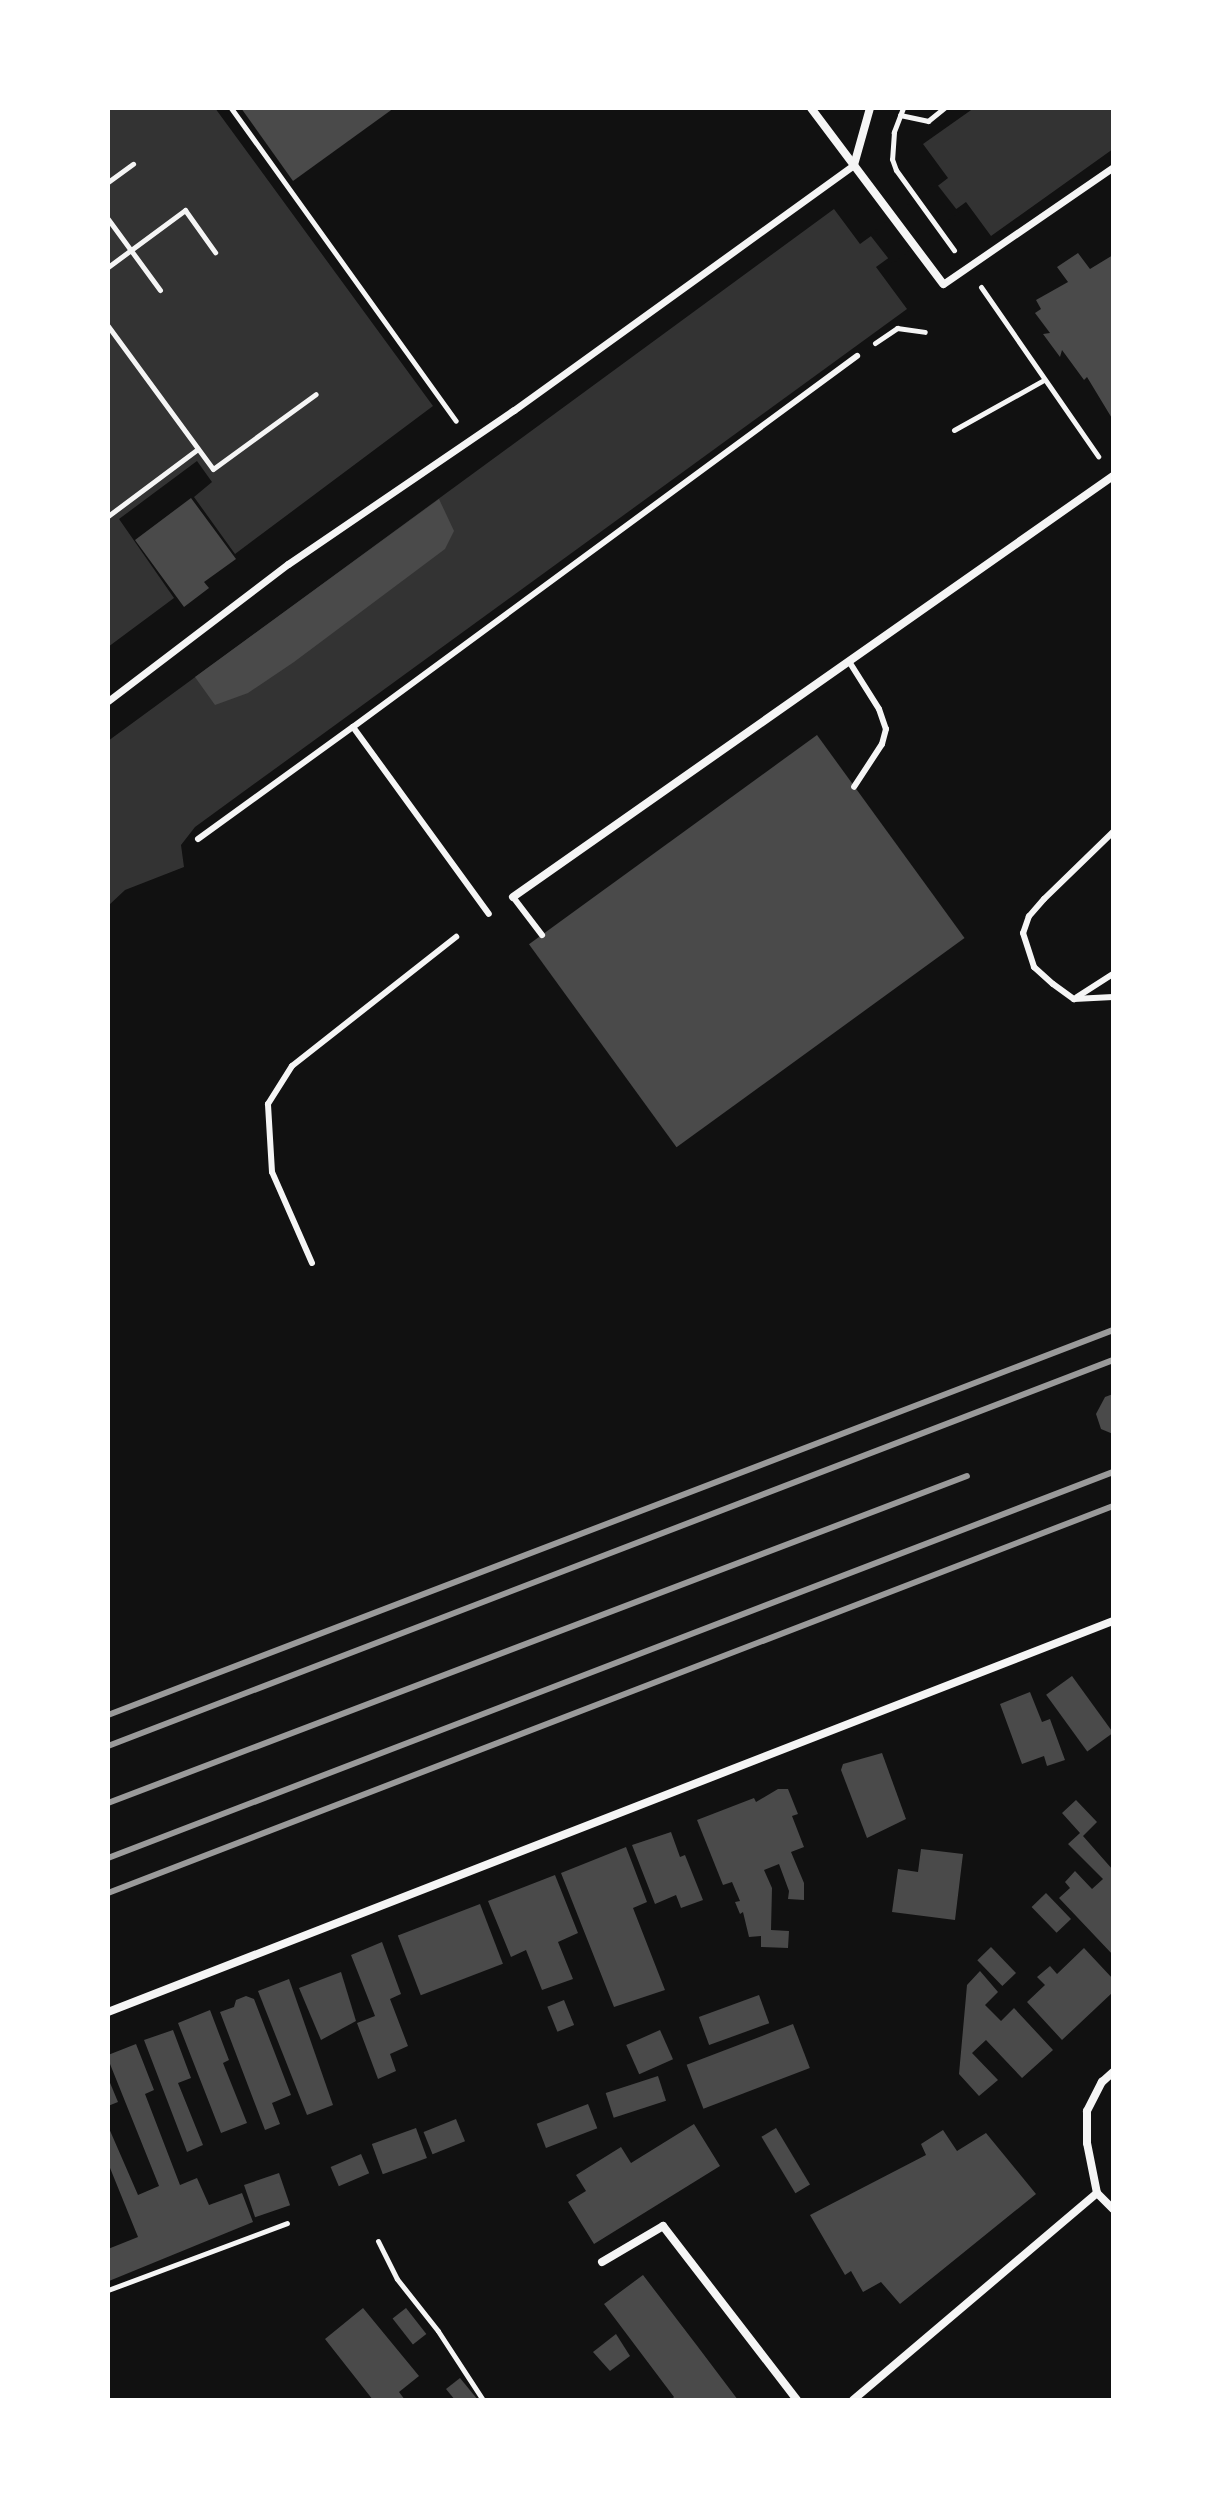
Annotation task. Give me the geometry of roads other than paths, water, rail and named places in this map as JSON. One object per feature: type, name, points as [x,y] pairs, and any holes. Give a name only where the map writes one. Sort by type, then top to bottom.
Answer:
[{"type":"street","points":[[811,108],[943,284],[1113,167]]},
{"type":"street","points":[[108,701],[288,564],[514,410],[854,165],[870,108]]},
{"type":"street","points":[[513,897],[1113,476]]},
{"type":"street","points":[[108,2012],[1113,1621]]},
{"type":"street","points":[[1113,2072],[1102,2082],[1087,2111],[1087,2143],[1097,2193],[1113,2209]]},
{"type":"street","points":[[853,2400],[1097,2193]]},
{"type":"street","points":[[602,2262],[663,2226],[797,2400]]},
{"type":"lane","points":[[198,839],[857,356]]},
{"type":"lane","points":[[850,663],[879,709],[886,729],[882,744],[854,787]]},
{"type":"lane","points":[[353,727],[489,914]]},
{"type":"lane","points":[[1113,832],[1044,899],[1029,916],[1023,933],[1034,967],[1074,999],[1113,997]]},
{"type":"lane","points":[[513,897],[542,935]]},
{"type":"lane","points":[[312,1263],[272,1172],[268,1104],[292,1066],[456,937]]},
{"type":"lane","points":[[1074,999],[1113,974]]},
{"type":"railway","points":[[108,1715],[1113,1330]]},
{"type":"railway","points":[[108,1746],[1113,1360]]},
{"type":"railway","points":[[108,1858],[1113,1472]]},
{"type":"railway","points":[[108,1803],[967,1476]]},
{"type":"railway","points":[[108,1893],[1113,1506]]}]
